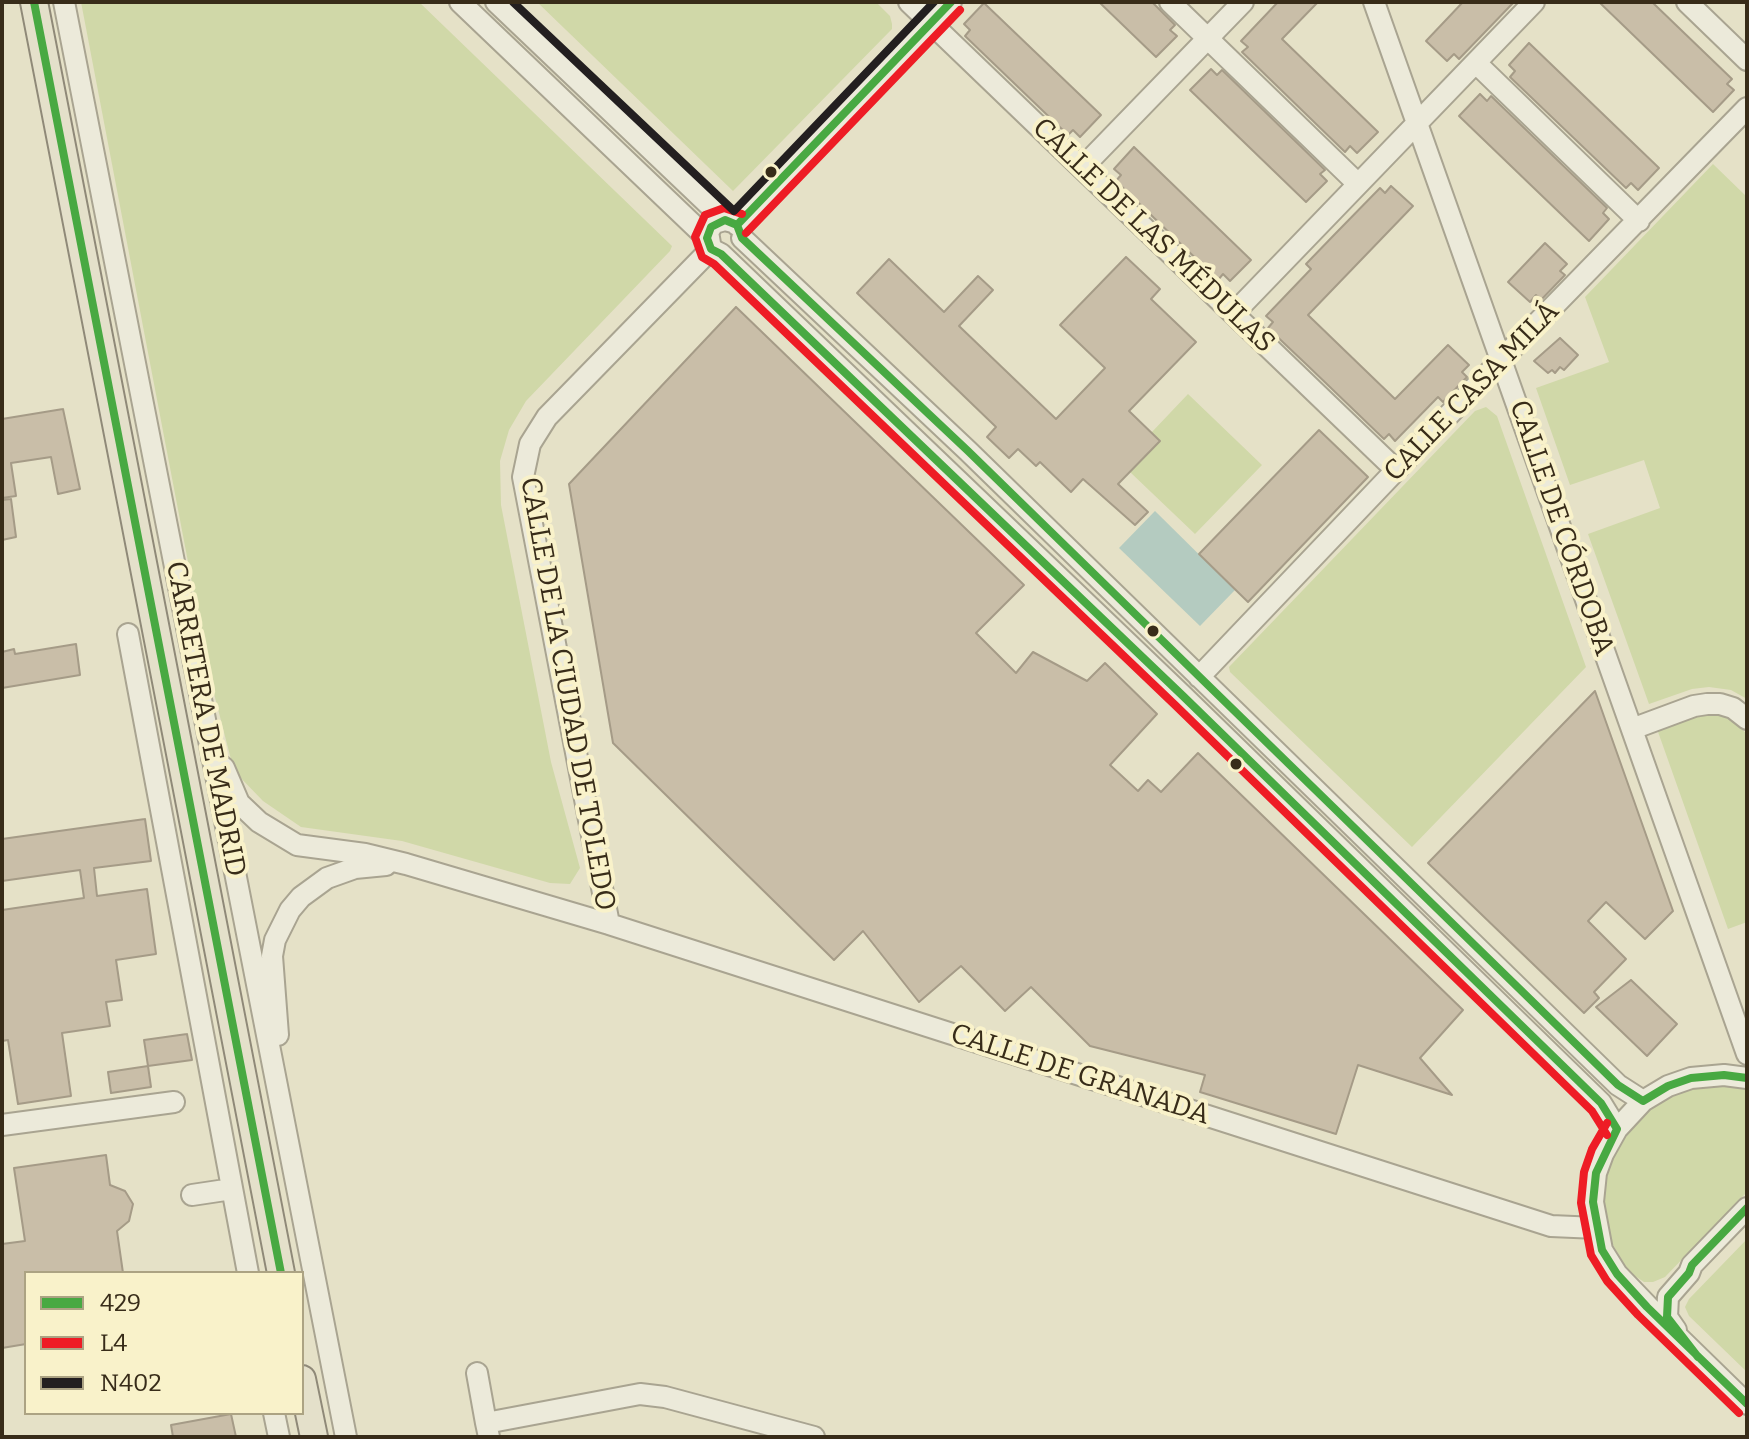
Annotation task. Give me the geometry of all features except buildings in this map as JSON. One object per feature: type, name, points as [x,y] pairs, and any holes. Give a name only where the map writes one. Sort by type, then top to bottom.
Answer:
[{"type":"main road","points":[[34,2],[281,1271]]},
{"type":"main road","points":[[304,1389],[314,1437]]},
{"type":"street","name":"CARRETERA DE MADRID","points":[[64,2],[346,1437]]},
{"type":"street","points":[[71,2],[83,76],[80,85]]},
{"type":"street","points":[[460,2],[1579,1081],[1601,1103],[1617,1129]]},
{"type":"street","points":[[496,2],[968,451],[1618,1085],[1643,1101]]},
{"type":"street","name":"CALLE DE LAS MÉDULAS","points":[[909,2],[1396,470]]},
{"type":"street","points":[[713,247],[733,252],[734,228],[951,2]]},
{"type":"street","points":[[1170,2],[1358,184]]},
{"type":"street","points":[[1083,167],[1243,2]]},
{"type":"street","name":"CALLE DE CÓRDOBA","points":[[1374,2],[1747,1054]]},
{"type":"street","points":[[1234,313],[1534,2]]},
{"type":"street","points":[[1687,2],[1747,60]]},
{"type":"street","points":[[1476,63],[1639,221]]},
{"type":"street","name":"CALLE CASA MILÁ","points":[[1199,677],[1747,108]]},
{"type":"street","points":[[713,247],[711,227],[734,228]]},
{"type":"street","name":"CALLE DE LA CIUDAD DE TOLEDO","points":[[609,924],[523,477],[530,444],[547,417],[713,247]]},
{"type":"street","points":[[128,634],[248,1271]]},
{"type":"street","points":[[1632,729],[1707,704],[1733,708],[1747,719]]},
{"type":"street","points":[[212,758],[224,768],[239,803],[259,822],[297,845],[365,854],[406,864],[609,924]]},
{"type":"street","points":[[274,1075],[278,1036],[272,956],[275,940],[290,910],[314,886],[341,872],[370,865],[406,864]]},
{"type":"street","name":"CALLE DE GRANADA","points":[[609,924],[1551,1226],[1597,1228]]},
{"type":"street","points":[[1747,1078],[1724,1075],[1691,1078],[1668,1086],[1643,1101],[1617,1129],[1603,1154],[1596,1173],[1593,1202],[1602,1250],[1617,1274],[1747,1404]]},
{"type":"street","points":[[2,1125],[174,1102]]},
{"type":"street","points":[[192,1195],[232,1189]]},
{"type":"street","points":[[1690,1349],[1687,1341],[1671,1324],[1666,1309],[1668,1297],[1692,1265],[1747,1208]]},
{"type":"street","points":[[1613,1265],[1620,1267],[1634,1283],[1645,1288],[1666,1284],[1682,1268],[1692,1265]]},
{"type":"street","points":[[477,1373],[488,1430],[640,1394],[665,1397],[801,1435]]},
{"type":"street","points":[[274,1415],[279,1437]]},
{"type":"green space","points":[[81,2],[419,2],[672,246],[526,401],[509,430],[500,461],[501,505],[551,762],[580,868],[570,884],[550,883],[402,841],[301,827],[263,801],[234,771],[211,682]]},
{"type":"green space","points":[[537,2],[876,2],[890,16],[892,29],[733,191]]},
{"type":"green space","points":[[1713,164],[1747,197],[1747,699],[1731,690],[1709,687],[1692,689],[1649,704],[1588,534],[1660,508],[1644,460],[1570,485],[1536,388],[1609,362],[1585,297]]},
{"type":"green space","points":[[1188,394],[1262,465],[1195,534],[1130,472],[1159,441],[1151,433]]},
{"type":"green space","points":[[1486,407],[1497,416],[1586,667],[1412,847],[1230,672],[1229,667],[1475,411]]},
{"type":"green space","points":[[1709,712],[1728,717],[1747,734],[1747,922],[1728,929],[1657,729]]},
{"type":"green space","points":[[1705,1085],[1747,1087],[1747,1192],[1665,1277],[1644,1282],[1629,1272],[1610,1240],[1603,1204],[1608,1171],[1620,1143],[1654,1106],[1676,1093]]},
{"type":"green space","points":[[1747,1239],[1747,1372],[1689,1316],[1685,1307],[1689,1299]]},
{"type":"shaded area","points":[[1155,511],[1235,590],[1200,626],[1119,548]]},
{"type":"transit line","name":"429","points":[[34,2],[281,1271]]},
{"type":"transit line","name":"N402","points":[[513,2],[734,211],[934,2]]},
{"type":"transit line","name":"429","points":[[737,225],[951,2]]},
{"type":"transit line","name":"L4","points":[[746,233],[960,10]]},
{"type":"transit line","name":"L4","points":[[742,214],[724,208],[705,215],[695,237],[702,257],[714,264],[1175,705],[1592,1111],[1607,1135]]},
{"type":"transit line","name":"429","points":[[1747,1078],[1724,1075],[1691,1078],[1668,1086],[1643,1101],[1618,1085],[968,451],[742,238],[737,225],[725,220],[711,227],[707,238],[711,249],[721,254],[1183,696],[1601,1103],[1617,1129],[1596,1173],[1593,1202],[1602,1250],[1617,1274],[1647,1307],[1747,1404]]},
{"type":"transit line","name":"L4","points":[[1607,1123],[1592,1149],[1584,1172],[1581,1203],[1591,1255],[1607,1281],[1638,1315],[1739,1413]]},
{"type":"transit line","name":"429","points":[[1698,1357],[1667,1317],[1668,1297],[1692,1265],[1747,1208]]}]
